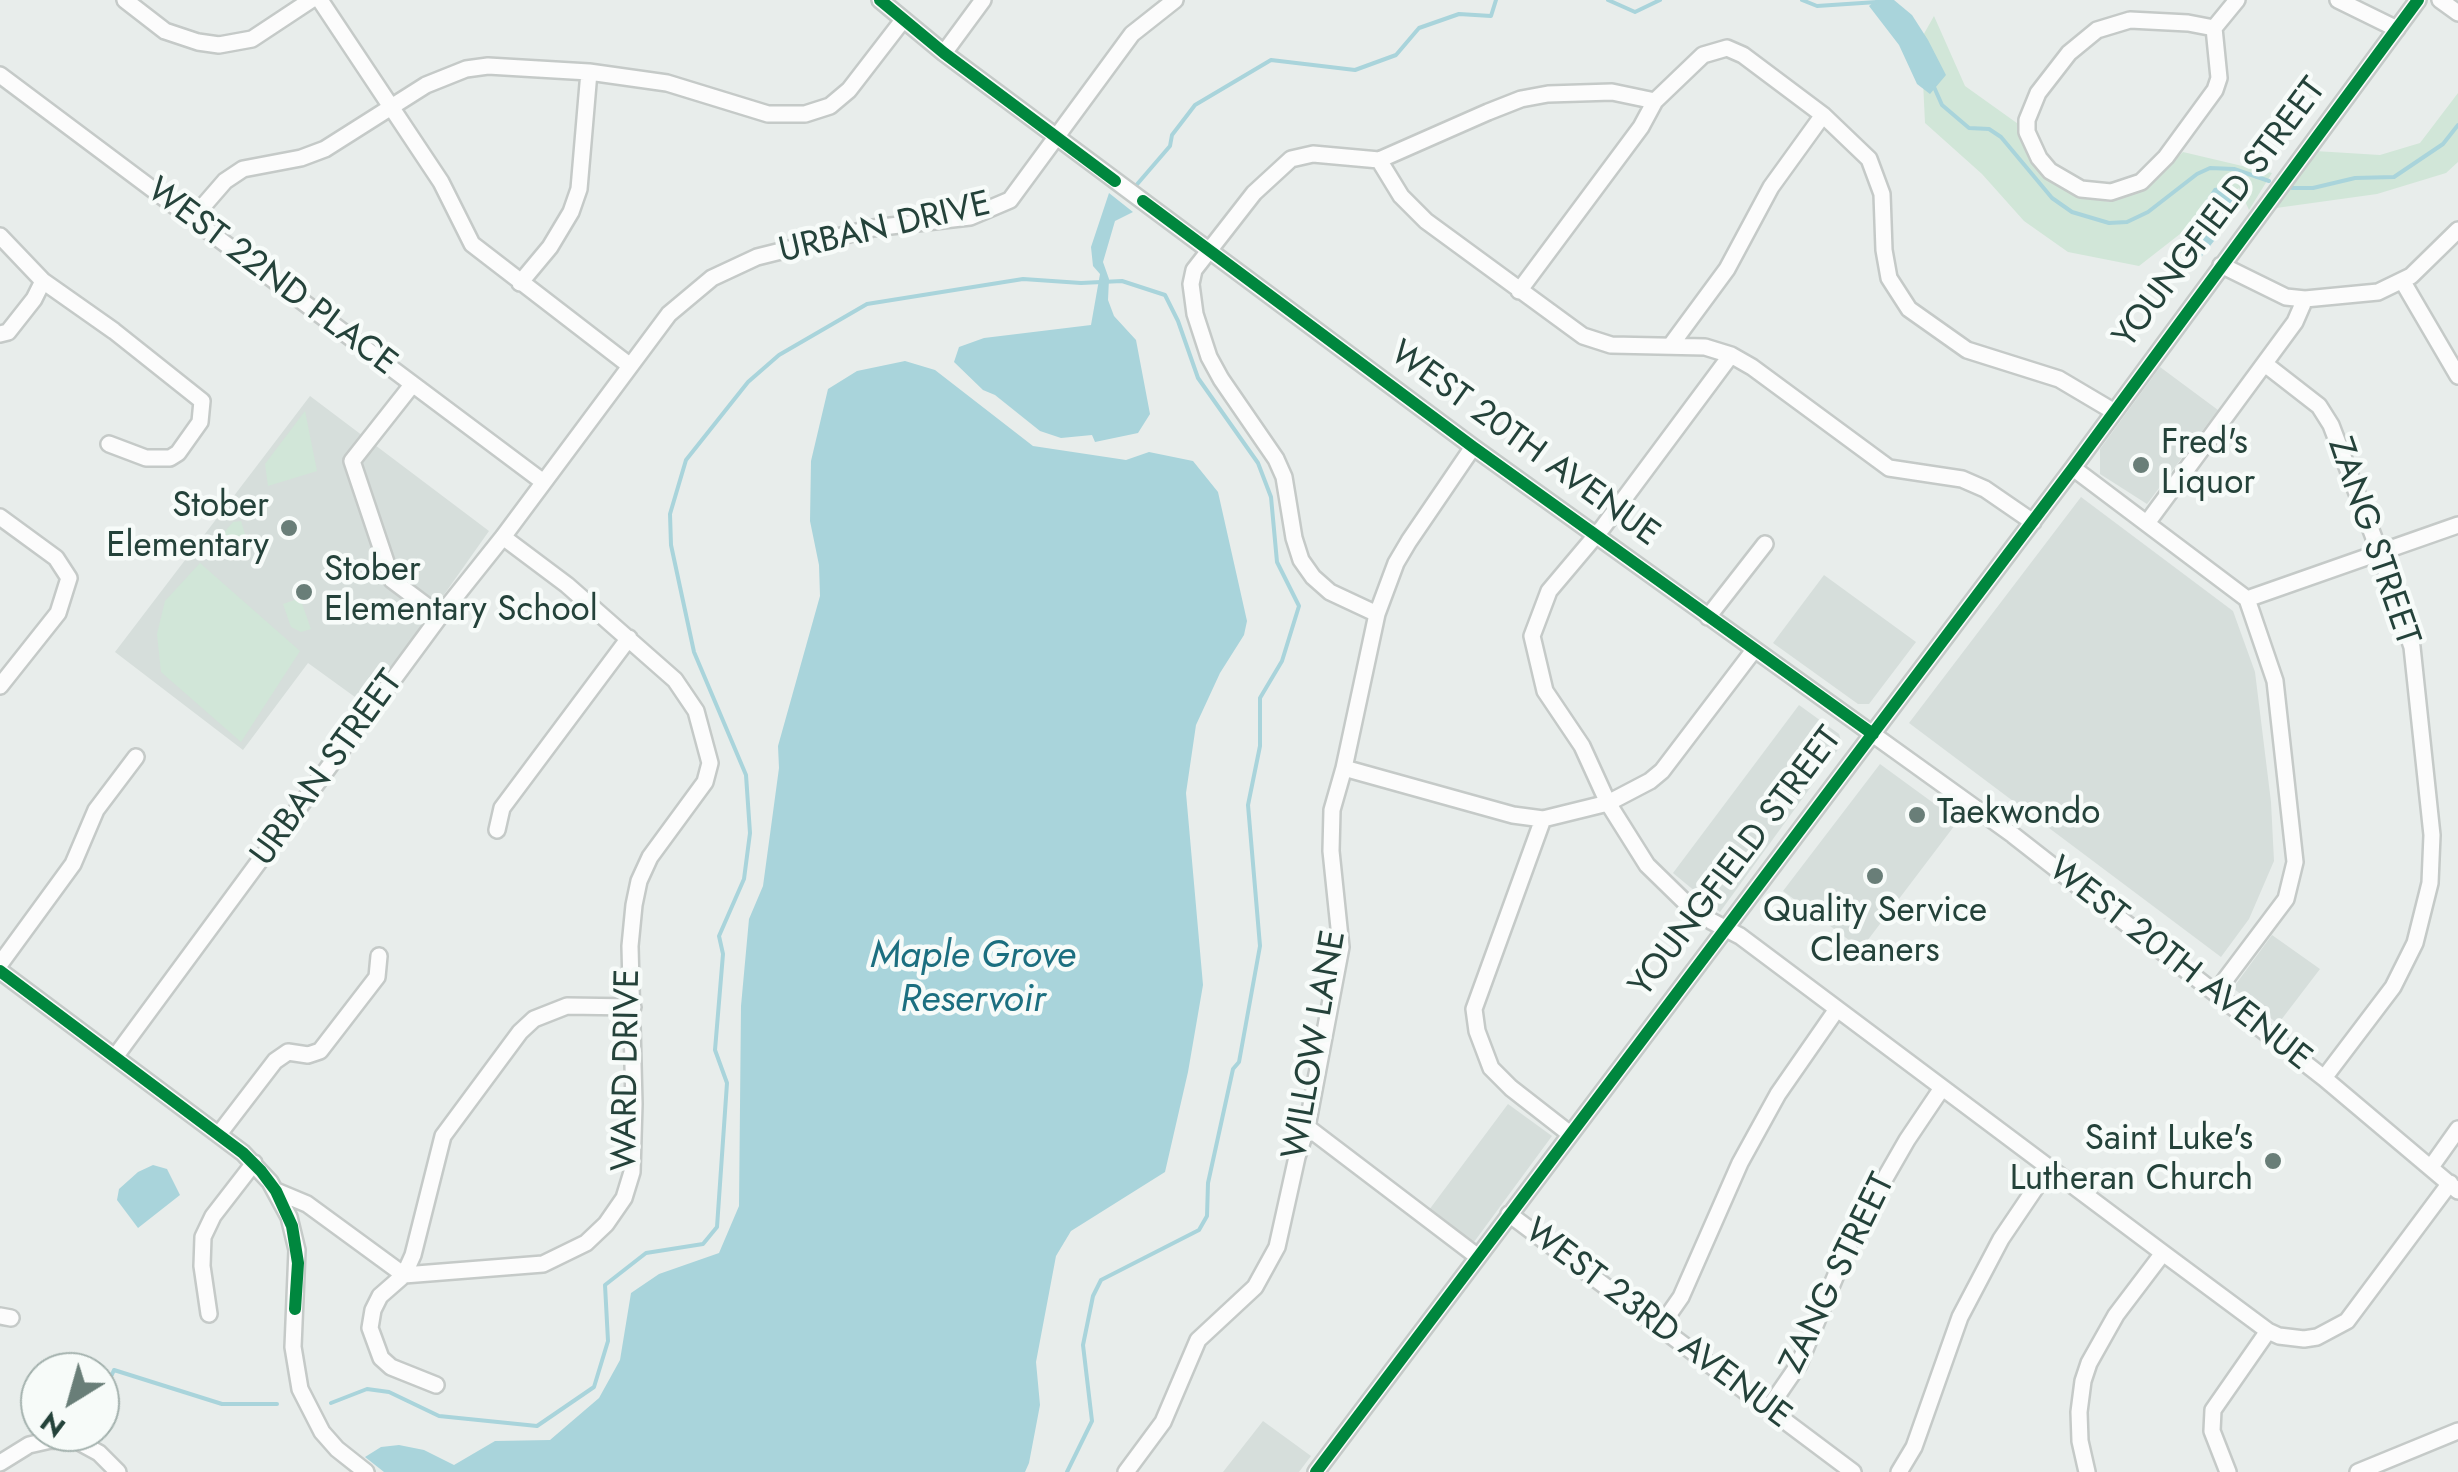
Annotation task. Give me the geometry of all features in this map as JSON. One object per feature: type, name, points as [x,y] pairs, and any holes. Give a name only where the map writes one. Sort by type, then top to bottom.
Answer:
[{"type":"street","points":[[125,0],[165,31],[219,45],[252,39],[311,0]]},
{"type":"street","points":[[320,0],[441,182],[472,244],[629,366]]},
{"type":"street","name":"WEST 20TH AVENUE","points":[[880,0],[944,53],[1473,447],[2012,835],[2324,1078],[2454,1187]]},
{"type":"street","points":[[944,53],[983,0]]},
{"type":"street","name":"URBAN DRIVE","points":[[542,482],[669,314],[712,278],[757,258],[872,228],[970,217],[1010,200],[1132,34],[1175,0]]},
{"type":"street","points":[[2214,28],[2157,20],[2110,24],[2082,40],[2038,92],[2027,120],[2039,158],[2050,171],[2081,189],[2111,192],[2154,171],[2215,90],[2220,78],[2214,28],[2237,0]]},
{"type":"street","points":[[2338,0],[2397,28]]},
{"type":"street","name":"YOUNGFIELD STREET","points":[[1316,1472],[2074,468],[2418,0]]},
{"type":"street","points":[[2440,0],[2458,13]]},
{"type":"street","points":[[192,219],[225,180],[243,168],[301,158],[326,149],[426,85],[466,69],[488,66],[589,72],[667,83],[768,114],[805,114],[830,106],[849,90],[903,20]]},
{"type":"street","points":[[1519,291],[1641,127],[1655,100],[1703,56],[1727,48],[1743,54],[1860,146],[1876,170],[1882,194],[1885,264],[1894,290],[1910,309],[1967,350],[2059,379],[2113,411]]},
{"type":"street","points":[[520,282],[564,224],[579,188],[589,72]]},
{"type":"street","name":"WEST 22ND PLACE","points":[[0,75],[542,482]]},
{"type":"street","points":[[1376,614],[1330,592],[1301,560],[1284,477],[1276,459],[1209,357],[1194,314],[1194,270],[1254,193],[1291,159],[1313,154],[1379,160],[1521,99],[1548,94],[1612,92],[1655,100]]},
{"type":"street","points":[[1671,345],[1727,269],[1771,187],[1823,115]]},
{"type":"street","points":[[1379,160],[1413,209],[1519,291],[1590,339],[1611,345],[1705,347],[1731,356],[1752,367],[1889,468],[1962,478],[2032,522]]},
{"type":"street","points":[[2221,265],[2286,297],[2306,299],[2378,292],[2403,282],[2458,230]]},
{"type":"street","points":[[0,236],[43,280],[202,401],[200,422],[170,458],[146,458],[109,444]]},
{"type":"street","points":[[0,334],[8,332],[34,299],[43,280]]},
{"type":"street","points":[[2403,282],[2458,376]]},
{"type":"street","points":[[2147,522],[2296,322],[2306,299]]},
{"type":"street","points":[[1731,356],[1549,591],[1532,636],[1545,691],[1582,746],[1608,803],[1647,866],[1686,903],[1711,921],[1726,926],[2268,1331],[2304,1339],[2327,1334],[2347,1321],[2454,1187]]},
{"type":"street","name":"ZANG STREET","points":[[2265,364],[2319,406],[2331,425],[2378,550],[2412,647],[2432,836],[2430,883],[2415,942],[2393,987],[2324,1078]]},
{"type":"street","points":[[412,385],[352,461],[392,580],[440,616]]},
{"type":"street","name":"WILLOW LANE","points":[[1126,1472],[1164,1422],[1198,1340],[1246,1296],[1269,1266],[1277,1247],[1308,1127],[1341,947],[1331,852],[1332,810],[1376,614],[1409,541],[1473,447]]},
{"type":"street","points":[[2074,468],[2247,598],[2275,680],[2295,862],[2286,899],[2216,992]]},
{"type":"street","name":"URBAN STREET","points":[[115,1057],[542,482]]},
{"type":"street","points":[[0,516],[56,558],[70,578],[58,614],[0,686]]},
{"type":"street","points":[[2247,598],[2458,525]]},
{"type":"street","points":[[497,830],[502,808],[629,638],[568,584],[503,538]]},
{"type":"street","points":[[1708,617],[1764,544]]},
{"type":"street","name":"WARD DRIVE","points":[[404,1275],[542,1264],[586,1243],[606,1224],[624,1198],[632,1172],[630,946],[639,881],[650,857],[705,782],[710,763],[696,711],[683,689],[629,638]]},
{"type":"street","points":[[1344,768],[1542,820],[1608,803],[1662,772],[1754,650]]},
{"type":"street","points":[[136,757],[96,810],[73,864],[0,968],[219,1134],[254,1163],[276,1190],[292,1226],[297,1250],[294,1347],[300,1388],[318,1426],[366,1472]]},
{"type":"street","points":[[1542,820],[1474,1009],[1477,1031],[1491,1068],[1510,1088],[1570,1134]]},
{"type":"street","points":[[219,1134],[274,1061],[288,1052],[308,1055],[320,1051],[377,977],[380,956]]},
{"type":"street","points":[[436,1385],[391,1368],[375,1346],[370,1328],[380,1296],[404,1275],[414,1256],[443,1136],[520,1032],[534,1019],[567,1006],[633,1007]]},
{"type":"street","points":[[1660,1327],[1681,1297],[1740,1163],[1778,1094],[1837,1009]]},
{"type":"street","name":"ZANG STREET","points":[[1768,1409],[1798,1364],[1853,1234],[1942,1088]]},
{"type":"street","name":"WEST 23RD AVENUE","points":[[1308,1127],[1478,1257]]},
{"type":"street","points":[[2431,1167],[2458,1129]]},
{"type":"street","points":[[209,1314],[202,1266],[203,1237],[213,1216],[254,1163]]},
{"type":"street","points":[[1899,1472],[1914,1448],[1960,1317],[2001,1239],[2049,1168]]},
{"type":"street","points":[[276,1190],[307,1204],[404,1275]]},
{"type":"street","name":"WEST 23RD AVENUE","points":[[1510,1214],[1853,1472]]},
{"type":"street","points":[[2088,1472],[2080,1440],[2080,1412],[2089,1362],[2116,1315],[2163,1253]]},
{"type":"street","points":[[2228,1472],[2212,1431],[2213,1410],[2268,1331]]},
{"type":"street","points":[[2358,1472],[2458,1431]]},
{"type":"street","points":[[0,1464],[28,1445],[51,1440],[78,1441],[99,1453],[118,1472]]},
{"type":"shaded area","points":[[2160,367],[2218,410],[2147,504],[2100,474],[2100,449]]},
{"type":"shaded area","name":"Stober Elementary School","points":[[310,396],[489,531],[366,705],[308,663],[243,750],[115,652]]},
{"type":"shaded area","points":[[2081,497],[2233,611],[2255,672],[2274,861],[2249,919],[2221,957],[1909,723]]},
{"type":"shaded area","points":[[1824,575],[1916,642],[1869,704],[1858,704],[1773,643]]},
{"type":"shaded area","points":[[1799,705],[1839,734],[1842,744],[1720,912],[1673,873]]},
{"type":"shaded area","points":[[1880,764],[1958,821],[1861,949],[1783,891]]},
{"type":"shaded area","points":[[2272,935],[2320,969],[2278,1024],[2233,988]]},
{"type":"shaded area","points":[[1508,1104],[1552,1136],[1474,1242],[1429,1210]]},
{"type":"shaded area","points":[[1263,1421],[1311,1456],[1299,1472],[1223,1472]]},
{"type":"green space","points":[[1934,16],[1965,86],[2021,126],[2026,146],[2081,195],[2109,202],[2143,190],[2183,152],[2272,173],[2249,210],[2239,188],[2139,266],[2068,252],[2024,221],[1982,174],[1925,123],[1921,39]]},
{"type":"green space","points":[[2458,93],[2458,162],[2446,173],[2377,194],[2269,209],[2315,151],[2380,155],[2420,143]]},
{"type":"green space","points":[[305,411],[317,471],[268,486],[265,464]]},
{"type":"green space","points":[[241,521],[248,544],[219,554],[216,542],[233,522]]},
{"type":"green space","points":[[200,563],[300,651],[241,742],[161,672],[157,634],[165,601]]},
{"type":"green space","points":[[300,598],[311,629],[301,632],[291,627],[283,604]]},
{"type":"water","points":[[1876,0],[1894,0],[1912,15],[1928,40],[1946,75],[1930,94],[1917,84],[1899,45],[1869,6]]},
{"type":"water","points":[[2233,186],[2242,206],[2198,261],[2180,253],[2176,247],[2214,188]]},
{"type":"water","points":[[1109,193],[1133,212],[1115,221],[1103,262],[1109,279],[1108,300],[1114,316],[1136,340],[1150,414],[1138,433],[1095,442],[1092,435],[1061,438],[1040,431],[983,390],[954,362],[959,347],[984,338],[1091,325],[1100,274],[1093,266],[1091,247]]},
{"type":"water","name":"Maple Grove Reservoir","points":[[905,361],[935,370],[1033,446],[1126,460],[1149,452],[1193,461],[1218,492],[1247,621],[1244,635],[1220,673],[1196,725],[1186,793],[1203,985],[1165,1172],[1071,1231],[1056,1256],[1036,1362],[1040,1405],[1025,1472],[384,1472],[365,1457],[381,1447],[399,1445],[424,1450],[454,1465],[495,1441],[550,1440],[599,1398],[620,1360],[631,1293],[659,1274],[719,1253],[739,1206],[741,1006],[749,919],[763,886],[779,768],[778,746],[820,596],[819,565],[810,521],[811,461],[828,389],[857,371]]},
{"type":"water","points":[[153,1165],[167,1169],[180,1195],[138,1228],[117,1200],[119,1189]]},
{"type":"waterway","points":[[1133,189],[1170,146],[1172,135],[1195,105],[1271,60],[1355,70],[1396,55],[1419,28],[1459,14],[1491,16],[1496,0]]},
{"type":"waterway","points":[[1608,0],[1635,12],[1660,0]]},
{"type":"waterway","points":[[1802,0],[1817,6],[1877,2]]},
{"type":"waterway","points":[[1934,87],[1942,105],[1969,128],[1989,129],[2001,137],[2052,198],[2072,212],[2109,223],[2127,222],[2148,212],[2210,168],[2234,169],[2269,181]]},
{"type":"waterway","points":[[2292,188],[2313,188],[2355,178],[2394,177],[2443,144],[2458,125]]},
{"type":"waterway","points":[[331,1403],[367,1389],[389,1392],[439,1416],[537,1426],[594,1387],[608,1341],[605,1285],[646,1253],[703,1244],[717,1227],[727,1083],[715,1050],[723,954],[719,936],[744,879],[750,833],[746,775],[694,652],[671,545],[670,514],[686,460],[748,382],[779,355],[867,304],[1023,279],[1122,281],[1165,295],[1198,378],[1258,463],[1271,497],[1277,562],[1299,606],[1282,661],[1260,698],[1260,746],[1248,805],[1260,946],[1239,1062],[1233,1069],[1208,1183],[1207,1216],[1199,1230],[1101,1280],[1093,1296],[1083,1345],[1092,1421],[1067,1472]]},
{"type":"waterway","points":[[120,1372],[222,1404],[277,1404]]},
{"type":"cycle path","points":[[880,0],[1115,181]]},
{"type":"cycle path","points":[[1316,1472],[2073,468],[2418,0]]},
{"type":"cycle path","points":[[1143,201],[1473,447],[1873,734]]},
{"type":"cycle path","points":[[0,971],[243,1153],[261,1171],[276,1191],[292,1226],[298,1263],[295,1309]]},
{"type":"place","name":"Fred's Liquor","points":[[2141,465]]},
{"type":"place","name":"Stober Elementary","points":[[289,528]]},
{"type":"place","name":"Stober Elementary School","points":[[304,592]]},
{"type":"place","name":"Taekwondo","points":[[1917,815]]},
{"type":"place","name":"Quality Service Cleaners","points":[[1875,876]]},
{"type":"place","name":"Saint Luke's Lutheran Church","points":[[2273,1161]]}]
